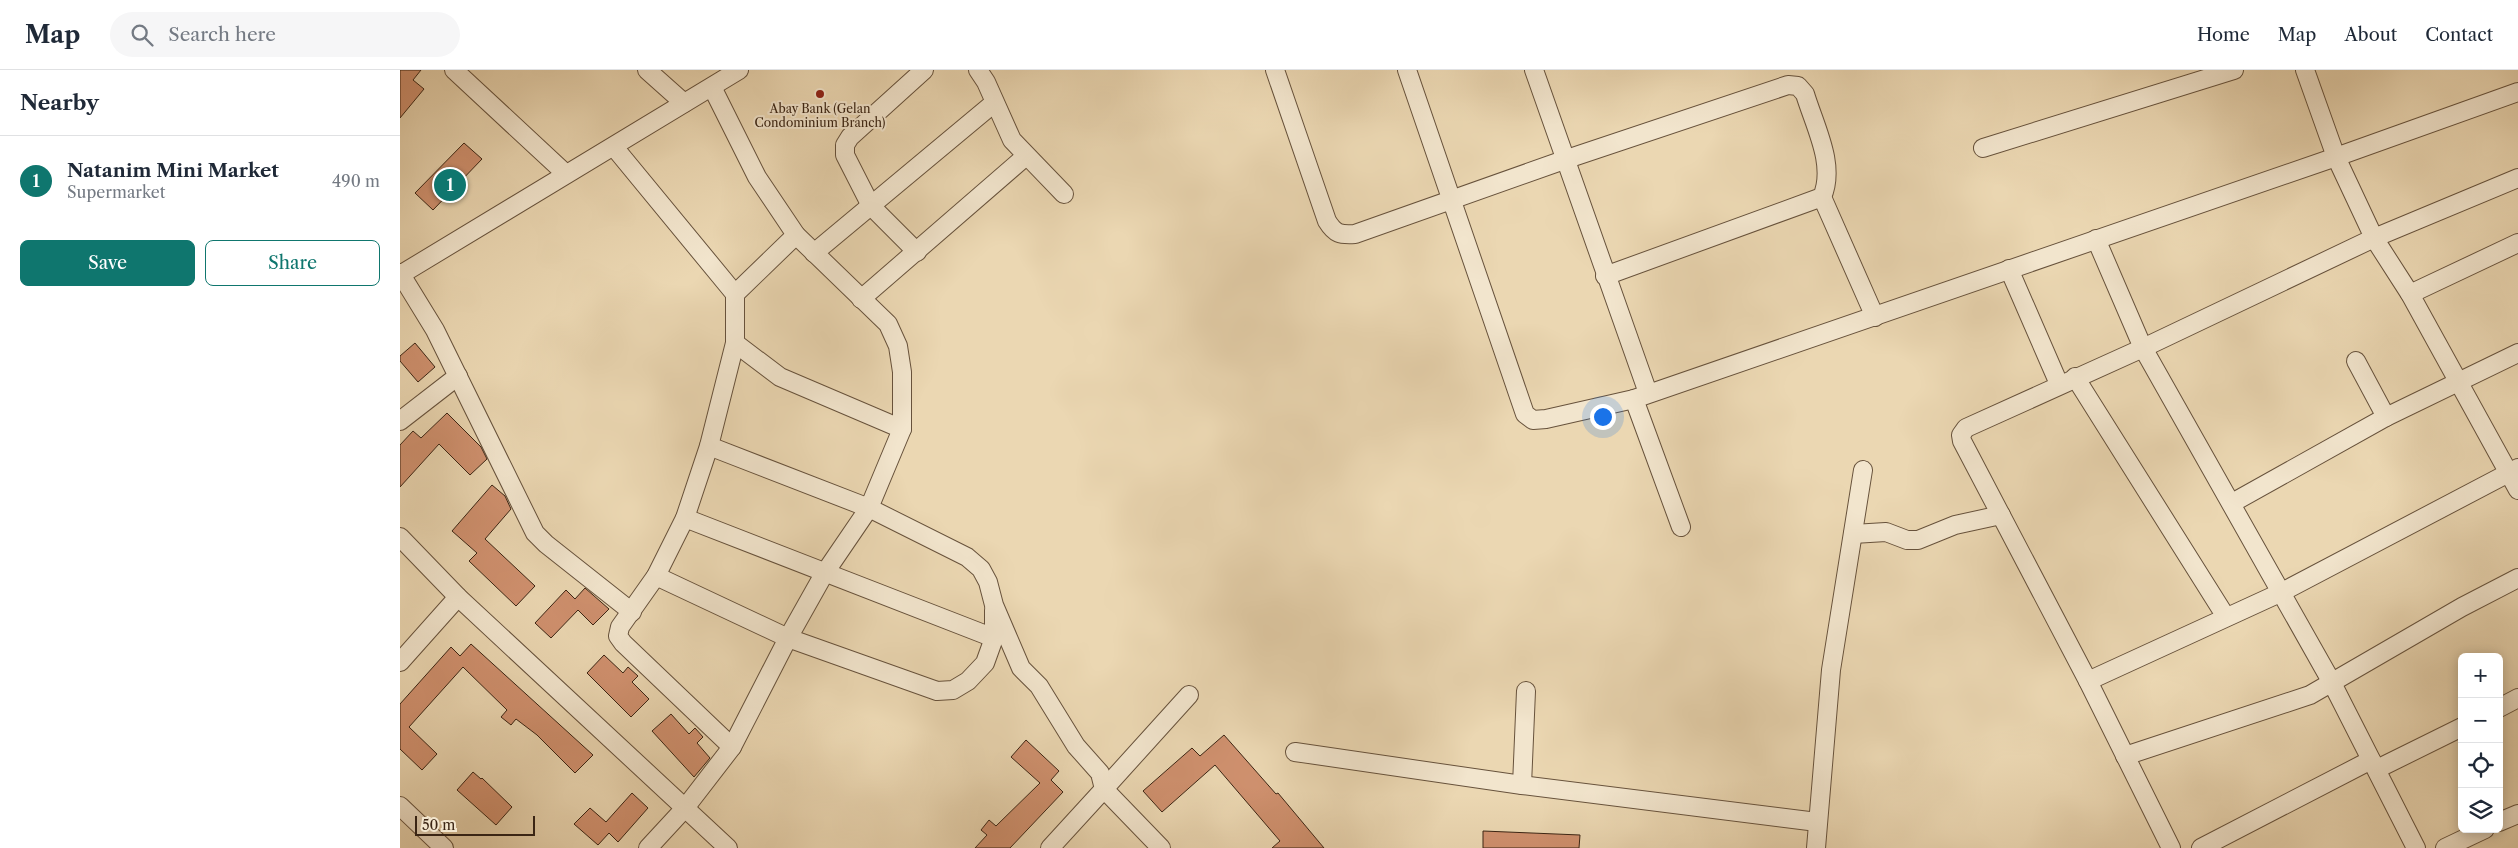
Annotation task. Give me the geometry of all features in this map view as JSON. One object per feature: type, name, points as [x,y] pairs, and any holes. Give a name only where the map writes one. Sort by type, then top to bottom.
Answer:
[{"type":"street","points":[[454,70],[566,174]]},
{"type":"street","points":[[647,70],[684,103]]},
{"type":"street","points":[[632,612],[546,544],[535,533],[436,330],[401,274],[739,70]]},
{"type":"street","points":[[917,252],[871,206],[845,155],[845,146],[850,137],[924,70]]},
{"type":"street","points":[[978,70],[986,82],[1006,133],[1064,194]]},
{"type":"street","points":[[1275,70],[1327,221],[1334,232],[1341,235],[1355,234],[1564,160],[1788,85],[1798,86],[1806,94],[1828,169],[1828,184],[1822,198],[1605,276]]},
{"type":"street","points":[[1407,70],[1525,414],[1533,420],[1546,419],[1641,396],[1875,317],[2518,92]]},
{"type":"street","points":[[1534,70],[1605,276],[1681,527]]},
{"type":"street","points":[[1983,148],[2234,70]]},
{"type":"street","points":[[2305,70],[2336,157],[2374,238],[2410,294],[2458,381],[2513,470],[2518,490]]},
{"type":"street","points":[[648,848],[685,808],[732,747],[788,638],[824,574],[869,508],[902,429],[902,372],[898,346],[888,324],[796,235],[758,177],[712,87]]},
{"type":"street","points":[[814,253],[994,103]]},
{"type":"street","points":[[614,147],[735,294],[735,344],[709,446],[685,518],[656,576],[620,628],[618,636],[623,643],[732,747]]},
{"type":"street","points":[[860,299],[917,252],[1026,156]]},
{"type":"street","points":[[2171,848],[2088,680],[1962,441],[1961,435],[1966,428],[2143,348],[2374,238],[2518,178]]},
{"type":"street","points":[[1822,198],[1875,317]]},
{"type":"street","points":[[735,294],[796,235]]},
{"type":"street","points":[[2096,239],[2143,348],[2331,681],[2416,848]]},
{"type":"street","points":[[2410,294],[2518,243]]},
{"type":"street","points":[[2009,269],[2067,381],[2226,617]]},
{"type":"street","points":[[735,344],[780,377],[902,429]]},
{"type":"street","points":[[2232,503],[2386,417],[2518,353]]},
{"type":"street","points":[[2356,361],[2386,417]]},
{"type":"street","points":[[400,421],[458,376]]},
{"type":"street","points":[[709,446],[869,508],[967,557],[981,569],[988,582],[994,605],[1021,668],[1039,686],[1076,746],[1100,773],[1104,789],[1161,848]]},
{"type":"street","points":[[1816,848],[1832,670],[1863,470]]},
{"type":"street","points":[[2088,680],[2282,592],[2513,470]]},
{"type":"street","points":[[1853,534],[1886,532],[1908,540],[1918,540],[1955,526],[2001,515]]},
{"type":"street","points":[[685,518],[824,574],[994,638]]},
{"type":"street","points":[[400,537],[458,597],[728,848]]},
{"type":"street","points":[[656,576],[788,638],[937,691],[953,690],[968,681],[985,663],[994,638],[994,605]]},
{"type":"street","points":[[2125,756],[2310,695],[2331,681],[2518,578]]},
{"type":"street","points":[[400,662],[458,597]]},
{"type":"street","points":[[1522,785],[1526,691]]},
{"type":"street","points":[[1050,848],[1189,695]]},
{"type":"street","points":[[2503,706],[2518,698]]},
{"type":"street","points":[[2201,848],[2374,765],[2458,729]]},
{"type":"street","points":[[1295,752],[1522,785],[1817,822]]},
{"type":"street","points":[[400,806],[444,848]]},
{"type":"street","points":[[2503,820],[2518,814]]},
{"type":"street","points":[[2445,848],[2477,833]]},
{"type":"building","points":[[400,70],[421,70],[413,80],[424,89],[400,118]]},
{"type":"building","points":[[464,143],[482,159],[433,210],[415,193]]},
{"type":"building","points":[[415,343],[435,367],[418,382],[400,361],[400,356]]},
{"type":"building","points":[[447,413],[481,447],[487,459],[470,475],[439,444],[400,487],[400,445],[413,431],[421,438]]},
{"type":"building","points":[[492,485],[505,496],[511,509],[485,539],[535,586],[516,606],[469,561],[477,553],[452,531]]},
{"type":"building","points":[[585,588],[609,609],[593,625],[578,610],[551,638],[535,623],[566,590],[575,599]]},
{"type":"building","points":[[471,644],[593,755],[575,773],[537,735],[516,719],[511,725],[501,717],[507,710],[463,667],[409,727],[437,754],[422,770],[400,749],[400,704],[451,647],[460,656]]},
{"type":"building","points":[[604,655],[623,673],[628,667],[638,676],[632,682],[649,699],[631,717],[587,673]]},
{"type":"building","points":[[671,714],[689,734],[695,728],[703,737],[697,743],[710,758],[694,777],[652,731]]},
{"type":"building","points":[[1224,735],[1276,794],[1278,793],[1324,848],[1272,848],[1280,841],[1215,765],[1162,812],[1143,791],[1192,748],[1200,756]]},
{"type":"building","points":[[1026,740],[1059,771],[1051,780],[1063,792],[1010,848],[975,848],[987,835],[981,830],[989,820],[996,826],[1040,783],[1011,757]]},
{"type":"building","points":[[473,772],[482,778],[512,807],[496,825],[457,790]]},
{"type":"building","points":[[632,793],[648,808],[618,842],[609,833],[598,845],[574,824],[590,808],[606,822]]},
{"type":"building","points":[[1483,831],[1580,835],[1579,848],[1483,848]]},
{"type":"place","name":"Abay Bank (Gelan Condominium Branch)","points":[[820,94]]},
{"type":"place","name":"Natanim Mini Market","points":[[450,185]]}]
